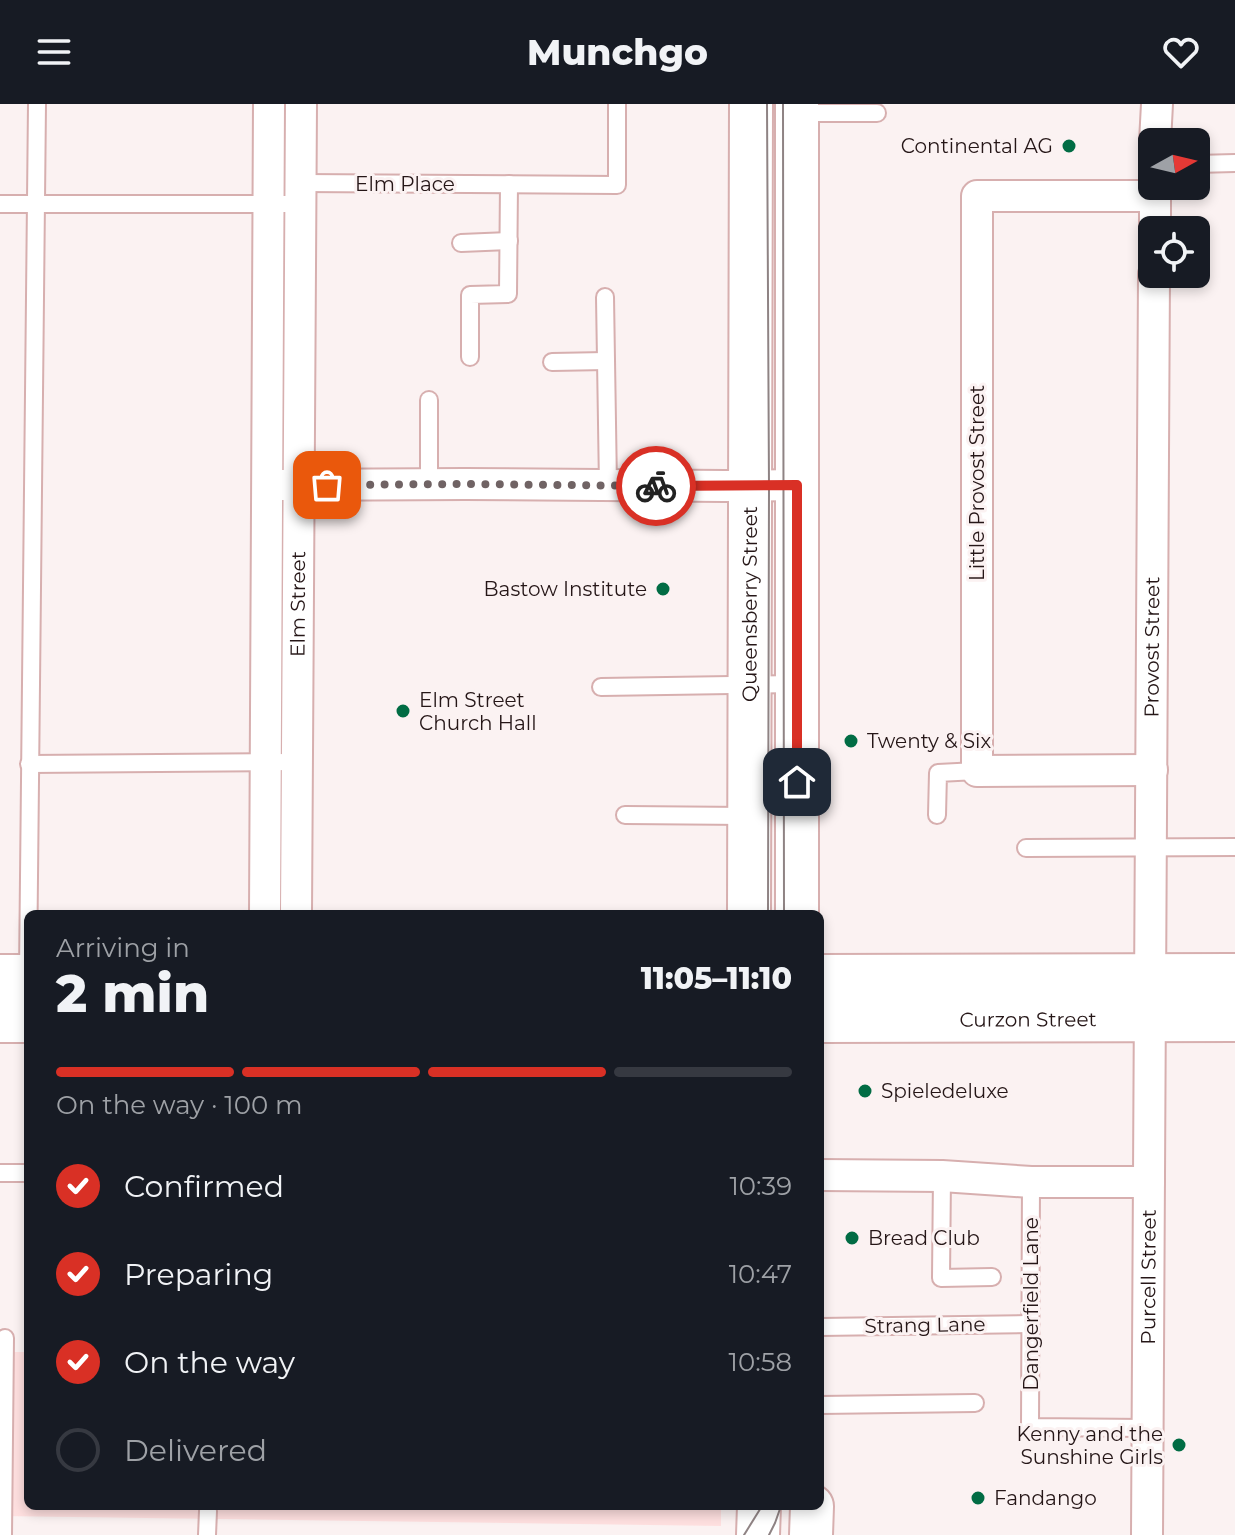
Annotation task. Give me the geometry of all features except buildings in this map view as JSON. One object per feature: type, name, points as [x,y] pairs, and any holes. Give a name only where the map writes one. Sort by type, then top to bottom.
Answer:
[{"type":"highway","name":"Curzon Street","points":[[824,1020],[1151,976],[1235,976]]},
{"type":"highway","points":[[0,977],[24,977]]},
{"type":"highway","name":"Curzon Street","points":[[824,977],[1151,1019],[1235,1019]]},
{"type":"highway","points":[[0,1020],[24,1020]]},
{"type":"street","name":"Elm Street","points":[[265,910],[269,104]]},
{"type":"street","name":"Elm Street","points":[[296,910],[301,104]]},
{"type":"street","name":"Queensberry Street","points":[[749,910],[751,104]]},
{"type":"street","points":[[1156,128],[1157,104]]},
{"type":"street","points":[[797,108],[797,910]]},
{"type":"street","name":"Little Provost Street","points":[[977,771],[977,196],[1138,191]]},
{"type":"street","name":"Provost Street","points":[[1151,1019],[1154,288]]},
{"type":"street","points":[[267,485],[797,485]]},
{"type":"street","points":[[977,771],[1152,770]]},
{"type":"street","name":"Purcell Street","points":[[1147,1535],[1151,1019]]},
{"type":"street","points":[[824,1175],[942,1176],[1031,1182],[1149,1182]]},
{"type":"street","points":[[758,1535],[759,1510]]},
{"type":"street","points":[[811,1535],[812,1510]]},
{"type":"lane","points":[[28,910],[37,104]]},
{"type":"lane","name":"Elm Place","points":[[0,204],[269,204],[300,193],[509,184],[617,185],[617,104]]},
{"type":"lane","points":[[797,108],[877,113]]},
{"type":"lane","points":[[1210,164],[1235,163]]},
{"type":"lane","points":[[470,357],[470,295],[508,294],[509,184]]},
{"type":"lane","points":[[461,243],[509,241]]},
{"type":"lane","points":[[605,297],[608,486]]},
{"type":"lane","points":[[552,362],[606,361]]},
{"type":"lane","points":[[429,400],[429,484]]},
{"type":"lane","points":[[601,687],[797,684]]},
{"type":"lane","points":[[29,764],[297,762]]},
{"type":"lane","points":[[937,815],[938,773],[977,771]]},
{"type":"lane","points":[[625,815],[749,816]]},
{"type":"lane","points":[[1026,848],[1235,847]]},
{"type":"lane","points":[[0,1173],[24,1173]]},
{"type":"lane","points":[[942,1176],[941,1278],[992,1277]]},
{"type":"lane","name":"Dangerfield Lane","points":[[1031,1182],[1030,1427],[1146,1428]]},
{"type":"lane","name":"Strang Lane","points":[[824,1327],[1030,1324]]},
{"type":"lane","points":[[3,1535],[5,1338]]},
{"type":"lane","points":[[824,1405],[975,1403]]},
{"type":"lane","points":[[207,1535],[208,1511]]},
{"type":"shaded area","points":[[0,1352],[24,1352],[24,1510],[721,1510],[721,1526],[0,1516]]},
{"type":"tram line","points":[[767,104],[768,910]]},
{"type":"tram line","points":[[783,104],[784,910]]},
{"type":"tram line","points":[[744,1535],[760,1510]]},
{"type":"tram line","points":[[769,1535],[780,1510]]},
{"type":"way so far","points":[[327,485],[656,486]]},
{"type":"place","name":"Continental AG","points":[[1069,146]]},
{"type":"place","name":"Bastow Institute","points":[[663,589]]},
{"type":"place","name":"Elm Street Church Hall","points":[[403,711]]},
{"type":"place","name":"Twenty & Six","points":[[851,741]]},
{"type":"place","name":"Spieledeluxe","points":[[865,1091]]},
{"type":"place","name":"Bread Club","points":[[852,1238]]},
{"type":"place","name":"Kenny and the Sunshine Girls","points":[[1179,1445]]},
{"type":"place","name":"Fandango","points":[[978,1498]]},
{"type":"route","points":[[656,486],[797,485],[797,782]]}]
